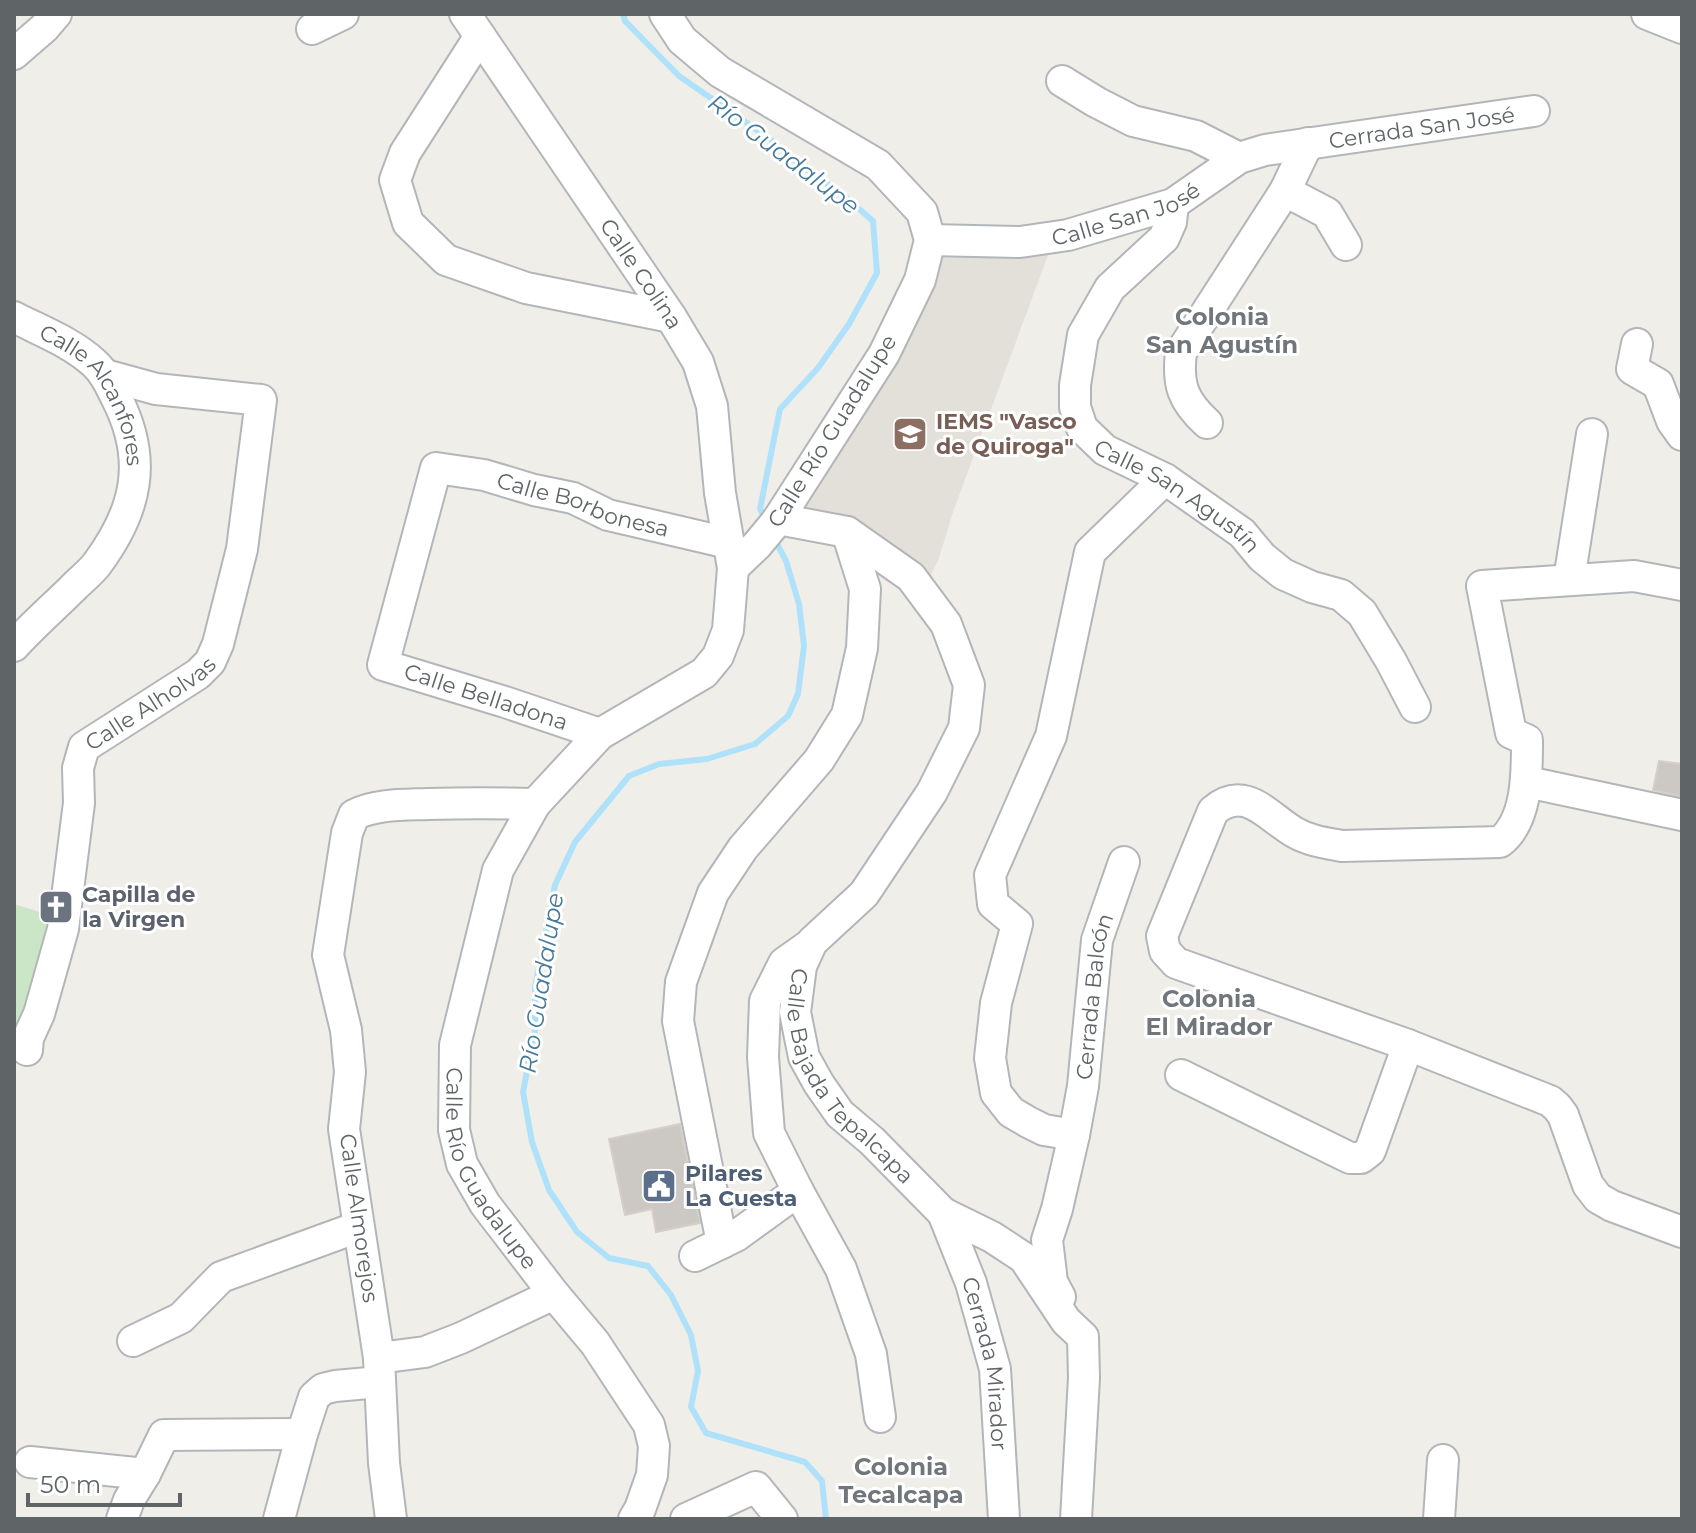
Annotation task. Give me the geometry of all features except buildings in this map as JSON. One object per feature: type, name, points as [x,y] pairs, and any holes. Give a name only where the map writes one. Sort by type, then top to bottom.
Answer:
[{"type":"street","points":[[14,54],[56,14]]},
{"type":"street","points":[[312,29],[343,14]]},
{"type":"street","points":[[665,14],[682,40],[720,72],[878,165],[922,212],[930,240]]},
{"type":"street","points":[[1647,14],[1682,28]]},
{"type":"street","points":[[473,25],[405,153],[395,180],[408,223],[446,260],[526,288],[671,317]]},
{"type":"street","name":"Calle Colina","points":[[473,25],[671,317],[698,362],[712,406],[720,493],[731,556]]},
{"type":"street","points":[[1062,81],[1133,121],[1196,136],[1239,158]]},
{"type":"street","name":"Cerrada San José","points":[[1308,143],[1534,111]]},
{"type":"street","points":[[1207,423],[1183,394],[1179,372],[1181,352],[1285,191],[1308,143]]},
{"type":"street","name":"Calle San José","points":[[930,240],[1020,242],[1068,235],[1173,204],[1239,158],[1308,143]]},
{"type":"street","points":[[1285,191],[1327,213],[1346,245]]},
{"type":"street","name":"Calle San Agustín","points":[[1173,204],[1171,222],[1164,238],[1110,288],[1083,335],[1075,385],[1075,407],[1082,428],[1105,450],[1165,479],[1242,533],[1262,557],[1283,574],[1341,595],[1362,613],[1415,707]]},
{"type":"street","name":"Calle Río Guadalupe","points":[[634,1519],[652,1475],[654,1446],[649,1425],[595,1343],[485,1204],[462,1164],[454,1130],[455,1045],[498,870],[535,804],[600,734],[704,673],[718,656],[728,630],[731,556],[772,527],[884,354],[920,280],[930,240]]},
{"type":"street","name":"Calle Alcanfores","points":[[14,317],[75,348],[105,375],[124,413],[136,468],[132,498],[119,529],[96,565],[14,646]]},
{"type":"street","points":[[1637,344],[1632,369],[1658,384],[1672,421],[1682,435]]},
{"type":"street","name":"Calle Alholvas","points":[[27,1050],[28,1038],[39,1014],[63,929],[79,803],[78,768],[84,747],[198,674],[210,662],[218,644],[242,549],[261,400],[156,389],[105,375]]},
{"type":"street","points":[[1569,580],[1592,434]]},
{"type":"street","name":"Calle Borbonesa","points":[[436,468],[484,475],[573,498],[608,515],[731,556]]},
{"type":"street","name":"Calle Belladona","points":[[436,468],[383,665],[600,734]]},
{"type":"street","points":[[1074,1135],[1044,1130],[1028,1122],[1011,1112],[996,1093],[990,1058],[996,1003],[1017,924],[993,904],[990,875],[1051,736],[1090,552],[1165,479]]},
{"type":"street","points":[[722,1243],[678,1021],[681,982],[713,893],[743,848],[819,760],[847,715],[862,648],[865,589],[847,532],[772,527]]},
{"type":"street","name":"Calle Bajada Tepalcapa","points":[[847,532],[911,577],[946,624],[969,685],[964,728],[932,792],[864,894],[812,942],[801,966],[795,1012],[804,1057],[840,1114],[872,1141],[943,1213],[992,1237],[1024,1258],[1083,1344]]},
{"type":"street","points":[[1682,585],[1634,576],[1482,586],[1511,733],[1527,740],[1527,782],[1509,836],[1500,842],[1342,846],[1319,842],[1294,832],[1262,808],[1238,799],[1222,803],[1213,811],[1162,936],[1165,951],[1176,963],[1408,1045],[1550,1101],[1563,1115],[1588,1185],[1598,1198],[1682,1232]]},
{"type":"street","points":[[1527,782],[1682,815]]},
{"type":"street","name":"Calle Almorejos","points":[[391,1519],[384,1463],[379,1370],[344,1129],[350,1072],[346,1030],[328,955],[350,823],[354,815],[363,810],[403,805],[535,804]]},
{"type":"street","name":"Cerrada Balcón","points":[[1083,1344],[1052,1282],[1047,1240],[1057,1209],[1083,1086],[1097,940],[1124,862]]},
{"type":"street","points":[[812,942],[784,963],[765,1001],[763,1057],[769,1133],[841,1269],[871,1354],[880,1417]]},
{"type":"street","points":[[1181,1075],[1350,1158],[1361,1158],[1370,1151],[1408,1045]]},
{"type":"street","points":[[695,1256],[736,1236],[798,1191]]},
{"type":"street","name":"Cerrada Mirador","points":[[943,1213],[971,1283],[995,1369],[1004,1519]]},
{"type":"street","points":[[133,1341],[181,1318],[221,1277],[358,1227]]},
{"type":"street","points":[[279,1519],[314,1397],[323,1389],[461,1338],[554,1294]]},
{"type":"street","points":[[1076,1519],[1083,1344]]},
{"type":"street","points":[[122,1519],[164,1435],[302,1434]]},
{"type":"street","points":[[1439,1519],[1443,1460]]},
{"type":"street","points":[[30,1462],[145,1474]]},
{"type":"street","points":[[686,1519],[756,1487],[782,1519]]},
{"type":"shaded area","name":"IEMS \"Vasco de Quiroga\"","points":[[934,249],[1048,255],[953,512],[938,561],[925,585],[785,516]]},
{"type":"green space","points":[[14,904],[63,919],[14,1038]]},
{"type":"waterway","name":"Río Guadalupe","points":[[623,14],[625,21],[679,76],[770,139],[873,221],[877,273],[849,324],[818,368],[780,409],[760,509],[765,519]]},
{"type":"waterway","name":"Río Guadalupe","points":[[775,540],[786,561],[799,604],[804,646],[798,694],[788,716],[755,744],[707,759],[659,764],[629,776],[575,842],[555,885],[535,987],[535,1031],[523,1092],[532,1142],[549,1190],[577,1232],[609,1258],[648,1266],[671,1295],[691,1335],[698,1371],[691,1407],[706,1433],[805,1462],[822,1481],[826,1519]]},
{"type":"place","name":"IEMS \"Vasco de Quiroga\"","points":[[910,434]]},
{"type":"place","name":"Capilla de la Virgen","points":[[56,907]]},
{"type":"place","name":"Pilares La Cuesta","points":[[659,1186]]},
{"type":"district","name":"Colonia San Agustín","points":[[1222,330]]},
{"type":"district","name":"Colonia El Mirador","points":[[1209,1012]]},
{"type":"district","name":"Colonia Tecalcapa","points":[[901,1480]]}]
